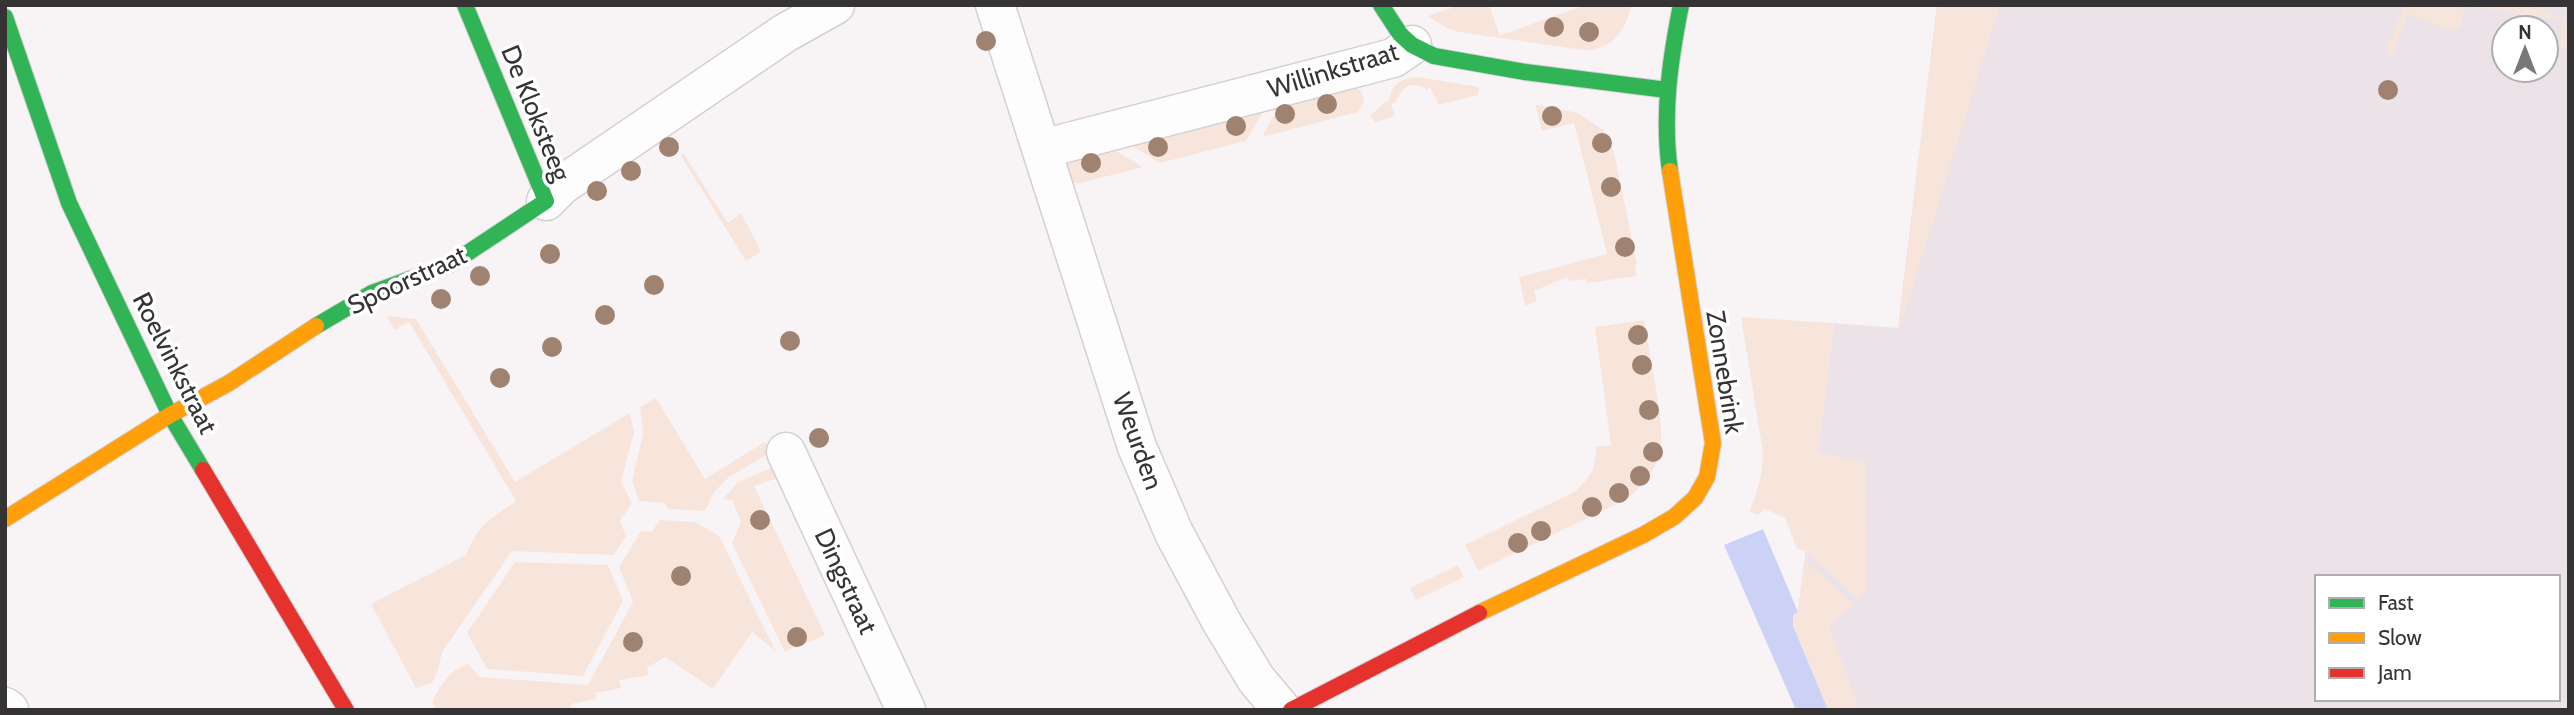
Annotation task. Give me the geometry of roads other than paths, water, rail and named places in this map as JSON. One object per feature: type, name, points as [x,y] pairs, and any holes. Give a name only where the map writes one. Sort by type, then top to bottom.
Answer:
[{"type":"street","name":"De Kloksteeg","points":[[465,5],[546,201]]},
{"type":"street","name":"Spoorstraat","points":[[5,520],[170,415],[229,383],[341,310],[372,293],[451,264],[546,201],[562,186],[774,40],[835,5]]},
{"type":"street","name":"Weurden","points":[[995,5],[1136,447],[1174,533],[1221,621],[1256,678],[1282,710]]},
{"type":"street","points":[[1381,5],[1399,34],[1412,45]]},
{"type":"street","name":"Zonnebrink","points":[[1291,710],[1462,621],[1643,535],[1674,517],[1695,498],[1707,477],[1713,443],[1669,163],[1666,121],[1671,55],[1681,5]]},
{"type":"street","name":"Roelvinkstraat","points":[[5,18],[69,204],[170,415],[346,710]]},
{"type":"street","name":"Willinkstraat","points":[[1042,149],[1392,58],[1412,45],[1434,56],[1455,62],[1667,90]]},
{"type":"street","name":"Dingstraat","points":[[786,452],[905,710]]},
{"type":"water","points":[[1763,529],[1798,612],[1793,615],[1793,626],[1828,710],[1796,710],[1724,545]]}]
